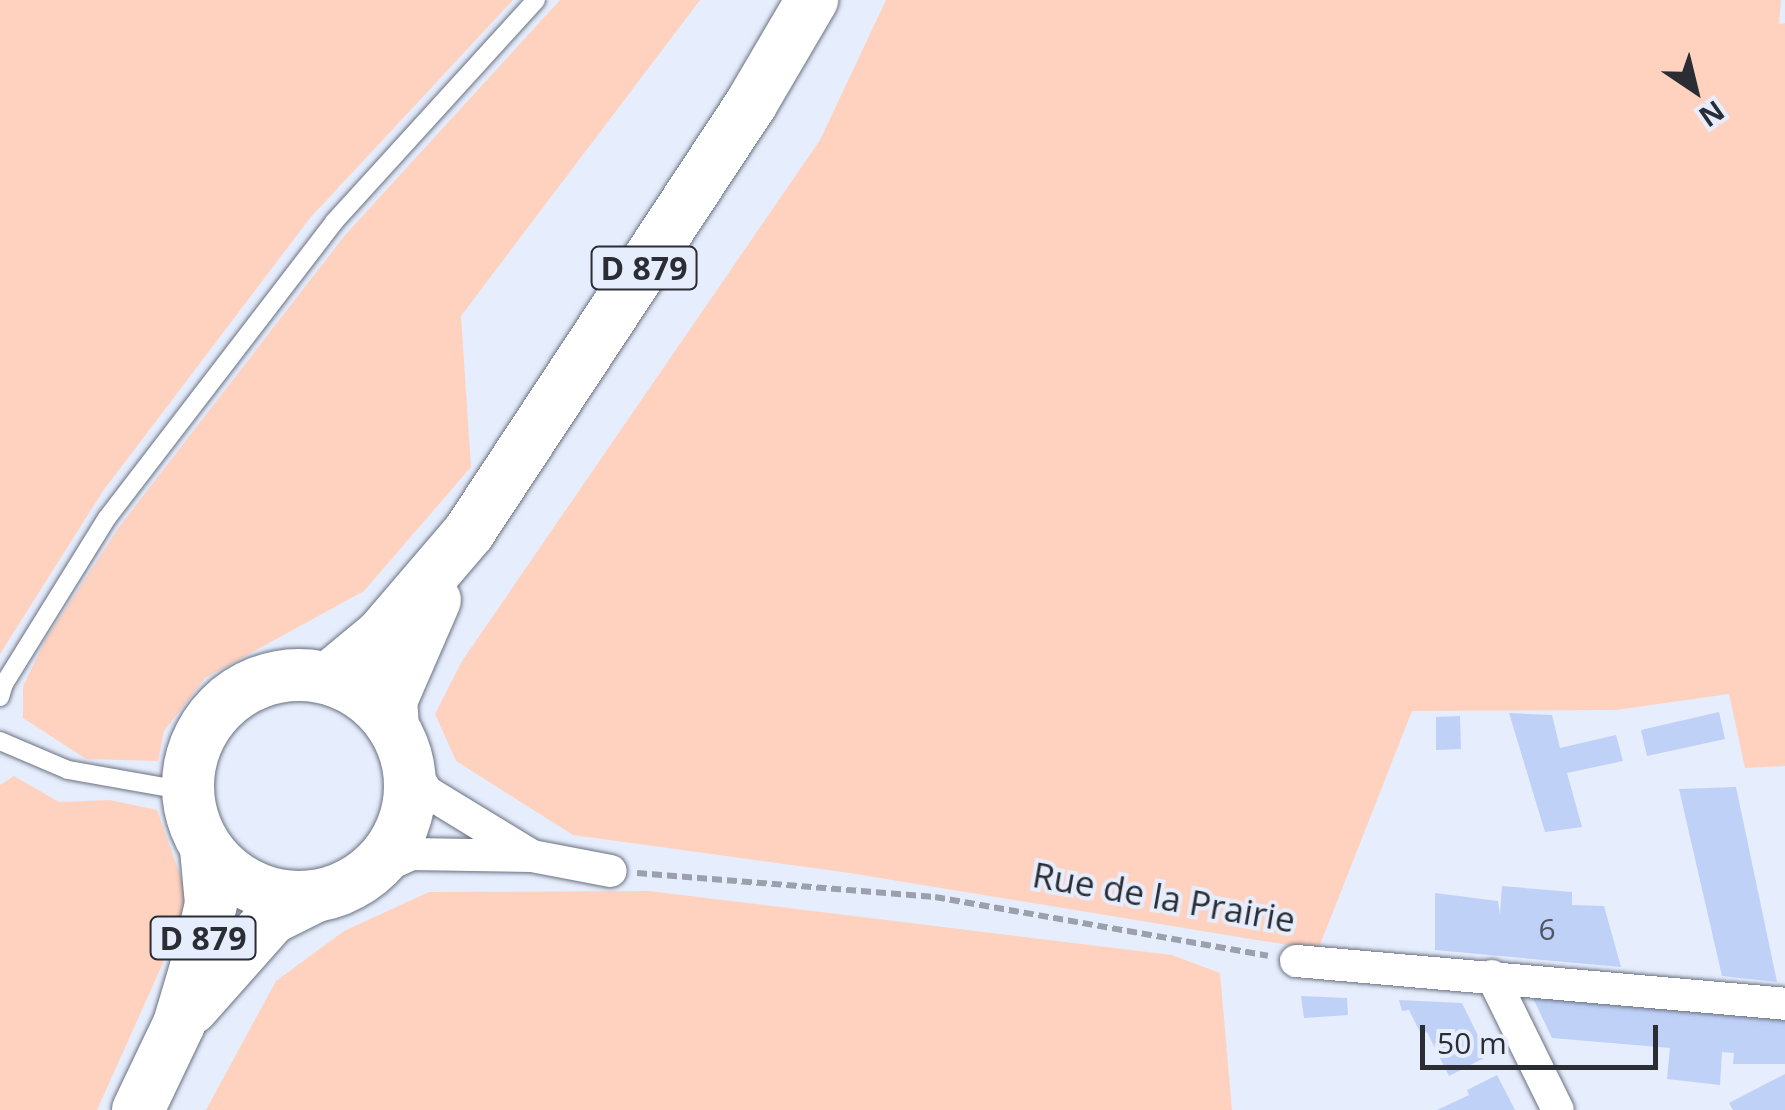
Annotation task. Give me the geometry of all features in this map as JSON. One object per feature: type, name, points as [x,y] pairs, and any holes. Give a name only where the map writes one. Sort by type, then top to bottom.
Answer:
[{"type":"main road","name":"D 879","points":[[401,744],[390,701],[406,657],[469,532],[751,104],[812,0]]},
{"type":"main road","name":"D 879","points":[[329,678],[382,634],[469,532]]},
{"type":"main road","points":[[300,674],[329,678],[357,690],[401,744],[411,790],[405,820],[392,848],[371,872],[344,888],[314,897],[283,898],[253,889],[226,872],[206,849],[192,821],[186,790],[190,760],[200,732],[218,708],[242,690],[270,678],[300,674]]},
{"type":"main road","name":"D 879","points":[[138,1110],[179,1024],[211,904],[206,849]]},
{"type":"main road","name":"D 879","points":[[179,1024],[272,918],[314,897]]},
{"type":"street","points":[[401,744],[427,792],[532,856]]},
{"type":"street","points":[[371,872],[412,854],[532,856],[611,871]]},
{"type":"street","name":"Rue de la Prairie","points":[[1296,961],[1785,1004]]},
{"type":"street","points":[[1492,976],[1558,1110]]},
{"type":"lane","points":[[0,697],[4,684],[118,502],[334,222],[536,0]]},
{"type":"lane","points":[[0,741],[68,770],[186,790]]},
{"type":"path","name":"Rue de la Prairie","points":[[611,871],[934,898],[1296,961]]},
{"type":"shaded area","points":[[0,0],[513,0],[310,218],[103,491],[0,654]]},
{"type":"shaded area","points":[[560,0],[700,0],[461,316],[471,467],[364,591],[205,678],[164,731],[158,761],[86,759],[23,718],[23,686],[46,639],[119,527],[345,235]]},
{"type":"shaded area","points":[[886,0],[1781,0],[1779,24],[1785,23],[1785,766],[1745,768],[1729,694],[1616,710],[1412,711],[1318,950],[850,873],[573,835],[456,761],[435,714],[462,661],[820,140]]},
{"type":"shaded area","points":[[14,776],[59,802],[110,800],[157,810],[190,903],[97,1110],[0,1110],[0,785]]},
{"type":"shaded area","points":[[649,891],[1172,955],[1220,973],[1232,1110],[206,1110],[276,981],[344,931],[429,892]]},
{"type":"building","points":[[1719,712],[1725,739],[1647,756],[1641,730]]},
{"type":"building","points":[[1509,713],[1552,715],[1560,748],[1616,735],[1623,761],[1567,773],[1582,827],[1545,832]]},
{"type":"building","points":[[1460,716],[1461,749],[1436,750],[1436,717]]},
{"type":"building","points":[[1736,787],[1777,982],[1722,976],[1679,789]]},
{"type":"building","points":[[1502,886],[1572,892],[1572,905],[1604,906],[1621,967],[1435,950],[1435,893],[1498,901],[1500,915]]},
{"type":"building","points":[[1301,996],[1347,998],[1348,1015],[1304,1018]]},
{"type":"building","points":[[1532,996],[1785,1017],[1785,1064],[1733,1064],[1734,1053],[1722,1052],[1720,1085],[1667,1079],[1670,1048],[1552,1038]]},
{"type":"building","points":[[1399,1000],[1462,1003],[1488,1056],[1449,1076],[1427,1032],[1421,1034],[1409,1010],[1402,1011]]},
{"type":"building","points":[[1785,1074],[1785,1110],[1733,1110],[1729,1103]]},
{"type":"building","points":[[1497,1075],[1515,1110],[1437,1110],[1469,1095],[1467,1090]]}]
